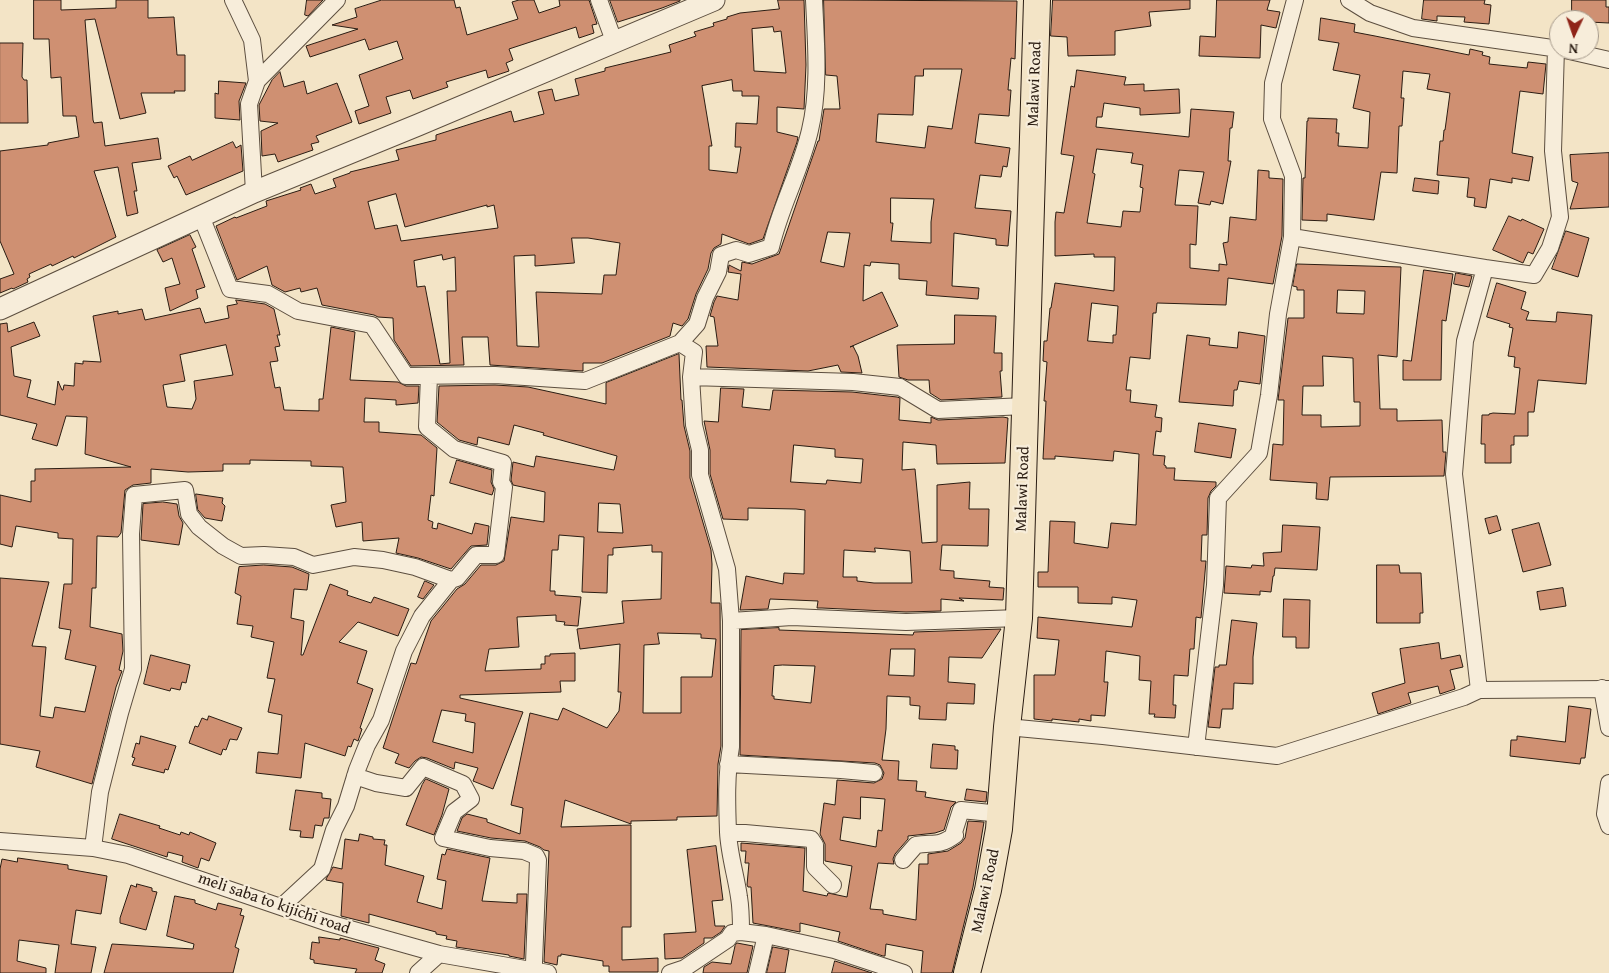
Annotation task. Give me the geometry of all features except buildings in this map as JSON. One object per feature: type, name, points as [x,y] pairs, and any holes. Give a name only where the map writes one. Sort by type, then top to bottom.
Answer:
[{"type":"main road","name":"Malawi Road","points":[[967,973],[993,868],[1001,814],[1007,727],[1019,618],[1037,0]]},
{"type":"street","points":[[232,0],[252,40],[257,81]]},
{"type":"street","points":[[254,192],[249,104],[257,81],[337,0]]},
{"type":"street","points":[[599,0],[614,41]]},
{"type":"street","points":[[0,309],[254,192],[714,0]]},
{"type":"street","points":[[201,216],[230,289],[268,294],[298,311],[372,324],[406,376],[495,375],[585,381],[680,343],[696,324],[718,272],[721,255],[736,250],[749,254],[771,247],[776,224],[810,130],[817,90],[814,0]]},
{"type":"street","points":[[1196,747],[1216,585],[1218,498],[1260,453],[1278,314],[1292,236],[1294,176],[1272,119],[1273,83],[1296,0]]},
{"type":"street","points":[[1349,0],[1370,12],[1414,28],[1549,47]]},
{"type":"street","points":[[1292,236],[1534,275],[1550,248],[1560,218],[1553,151],[1559,60]]},
{"type":"street","points":[[1479,690],[1454,474],[1465,341],[1485,268]]},
{"type":"street","points":[[680,343],[694,352],[691,376],[694,425],[700,450],[700,476],[727,569],[732,621],[728,833],[739,897],[741,932]]},
{"type":"street","points":[[281,907],[322,869],[334,830],[346,806],[367,745],[381,720],[404,651],[422,616],[451,580],[457,578],[476,555],[496,555],[504,487],[501,482],[503,463],[454,449],[426,427],[429,376]]},
{"type":"street","points":[[691,376],[852,382],[900,387],[938,410],[1025,406]]},
{"type":"street","points":[[92,848],[100,792],[133,669],[131,534],[134,495],[185,490],[189,514],[199,527],[223,546],[241,556],[294,557],[313,565],[354,558],[383,560],[415,567],[451,580]]},
{"type":"street","points":[[732,621],[792,617],[906,622],[1019,618]]},
{"type":"street","points":[[1007,727],[1278,756],[1464,697],[1479,690],[1605,689],[1609,728]]},
{"type":"street","points":[[728,764],[874,773]]},
{"type":"street","points":[[355,776],[406,788],[423,767],[463,784],[471,799],[454,812],[442,838],[490,848],[524,851],[536,856],[538,860],[537,910],[532,970]]},
{"type":"street","points":[[1609,783],[1605,814],[1609,826]]},
{"type":"street","points":[[902,860],[916,845],[937,844],[955,835],[954,832],[961,810],[1001,814]]},
{"type":"street","points":[[728,833],[811,839],[815,845],[815,867],[833,885]]},
{"type":"street","name":"meli saba to kijichi road","points":[[0,841],[92,848],[128,854],[318,920],[439,954],[548,973]]},
{"type":"street","points":[[670,973],[685,968],[728,939],[732,933],[741,932],[766,935],[834,950],[904,973]]},
{"type":"street","points":[[757,973],[766,935]]},
{"type":"street","points":[[418,973],[439,954]]}]
